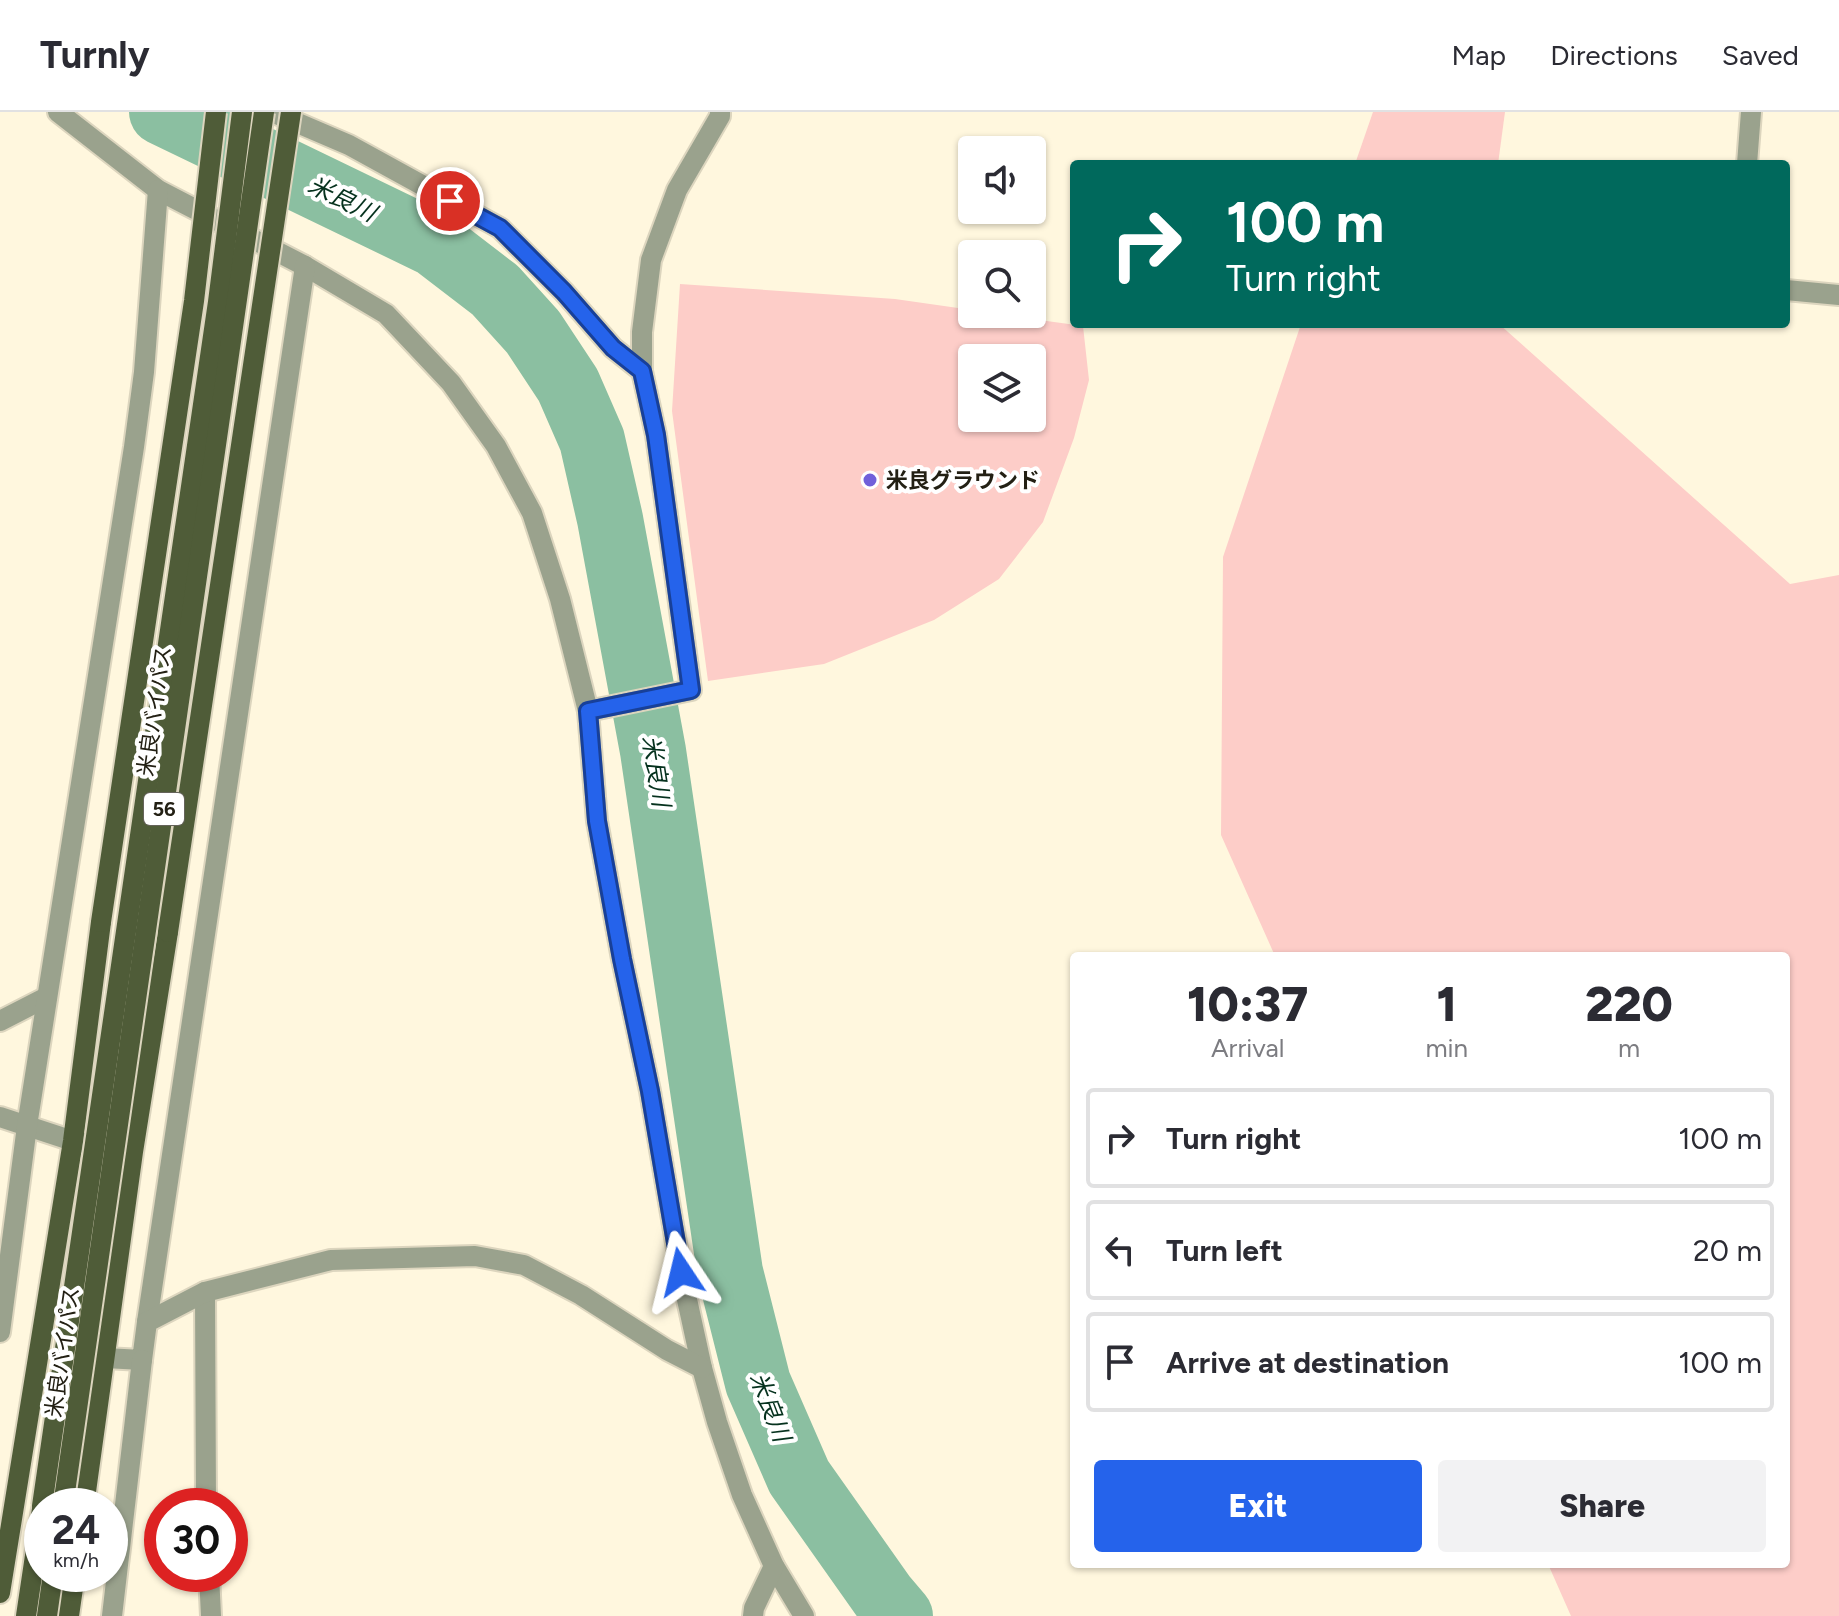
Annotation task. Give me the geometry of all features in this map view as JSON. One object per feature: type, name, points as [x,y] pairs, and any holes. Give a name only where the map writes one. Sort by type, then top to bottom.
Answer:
[{"type":"main road","points":[[0,1593],[73,1141],[101,922],[194,301],[216,112]]},
{"type":"main road","name":"米良バイパス","points":[[45,1488],[214,333],[242,112]]},
{"type":"main road","name":"米良バイパス","points":[[66,1488],[264,112]]},
{"type":"main road","points":[[87,1488],[133,1152],[291,112]]},
{"type":"main road","name":"米良バイパス","points":[[26,1616],[30,1592]]},
{"type":"main road","points":[[47,1616],[50,1592]]},
{"type":"main road","points":[[69,1616],[72,1592]]},
{"type":"street","points":[[58,112],[158,190],[305,266],[386,314],[451,383],[496,446],[532,513],[598,709],[600,836],[650,1091],[681,1272],[702,1368],[742,1495],[774,1566],[804,1616]]},
{"type":"street","points":[[272,112],[349,145],[500,228],[564,292],[613,348],[642,371]]},
{"type":"street","points":[[598,709],[691,690],[656,435],[642,371],[642,332],[651,260],[677,190],[720,112]]},
{"type":"street","points":[[1747,160],[1751,112]]},
{"type":"street","points":[[0,1332],[27,1126],[134,447],[144,372],[158,190]]},
{"type":"street","points":[[112,1616],[147,1322],[305,266]]},
{"type":"street","points":[[1790,290],[1839,295]]},
{"type":"street","points":[[0,1021],[47,997]]},
{"type":"street","points":[[0,1117],[73,1141],[133,1152]]},
{"type":"street","points":[[147,1322],[205,1292],[331,1260],[475,1256],[524,1265],[581,1295],[667,1350],[702,1368]]},
{"type":"street","points":[[205,1292],[206,1488]]},
{"type":"street","points":[[105,1358],[142,1360]]},
{"type":"street","points":[[753,1616],[774,1566]]},
{"type":"street","points":[[210,1592],[211,1616]]},
{"type":"shaded area","points":[[1373,112],[1505,112],[1499,160],[1356,160]]},
{"type":"shaded area","name":"米良グラウンド","points":[[680,284],[895,299],[958,308],[958,328],[1046,328],[1046,321],[1070,324],[1070,328],[1083,328],[1089,380],[1074,438],[1043,522],[999,579],[934,620],[824,664],[708,681],[672,411]]},
{"type":"shaded area","points":[[1300,328],[1503,328],[1790,584],[1839,575],[1839,1616],[1571,1616],[1550,1568],[1790,1568],[1790,952],[1273,952],[1221,835],[1223,557]]},
{"type":"waterway","name":"米良川","points":[[162,112],[435,244],[495,290],[533,332],[568,385],[592,440],[610,519],[653,751],[730,1272],[758,1383],[799,1477],[900,1616]]},
{"type":"place","name":"米良グラウンド","points":[[870,480]]},
{"type":"route","points":[[450,201],[500,228],[564,292],[613,348],[642,371],[656,435],[691,690],[588,711],[597,821],[650,1091],[681,1272]]}]
